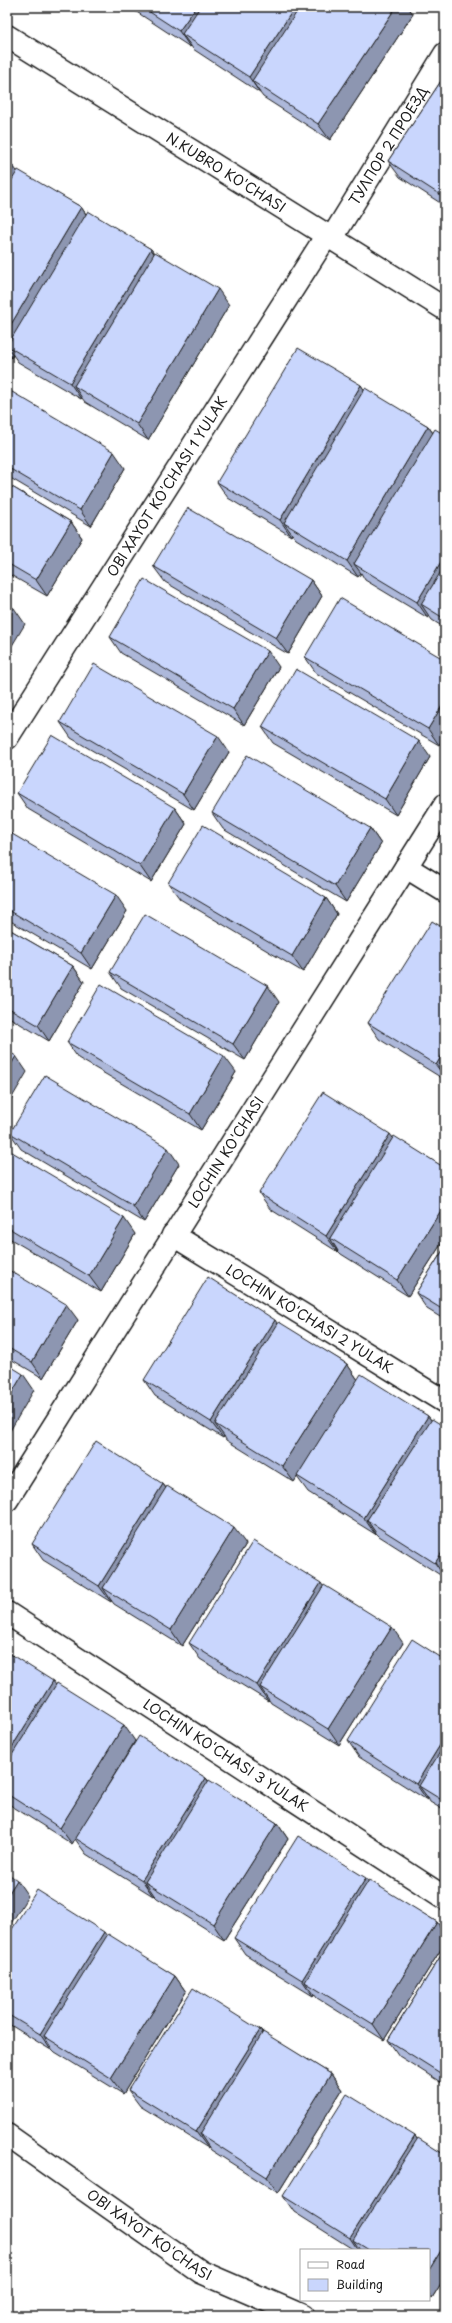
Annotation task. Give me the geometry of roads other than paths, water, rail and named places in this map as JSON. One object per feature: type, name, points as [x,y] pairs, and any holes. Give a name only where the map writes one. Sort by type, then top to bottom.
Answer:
[{"type":"street","name":"N.KUBRO KO'CHASI","points":[[7,36],[445,309]]},
{"type":"street","name":"ТУЛПОР 2 ПРОЕЗД","points":[[329,237],[445,54]]},
{"type":"street","name":"OBI XAYOT KO'CHASI 1 YULAK","points":[[7,738],[329,237]]},
{"type":"street","name":"LOCHIN KO'CHASI","points":[[7,1500],[445,805]]},
{"type":"street","points":[[406,867],[445,891]]},
{"type":"street","name":"LOCHIN KO'CHASI 2 YULAK","points":[[173,1235],[445,1402]]},
{"type":"street","name":"LOCHIN KO'CHASI 3 YULAK","points":[[7,1613],[445,1898]]},
{"type":"street","name":"OBI XAYOT KO'CHASI","points":[[7,2135],[201,2272],[303,2316]]}]
